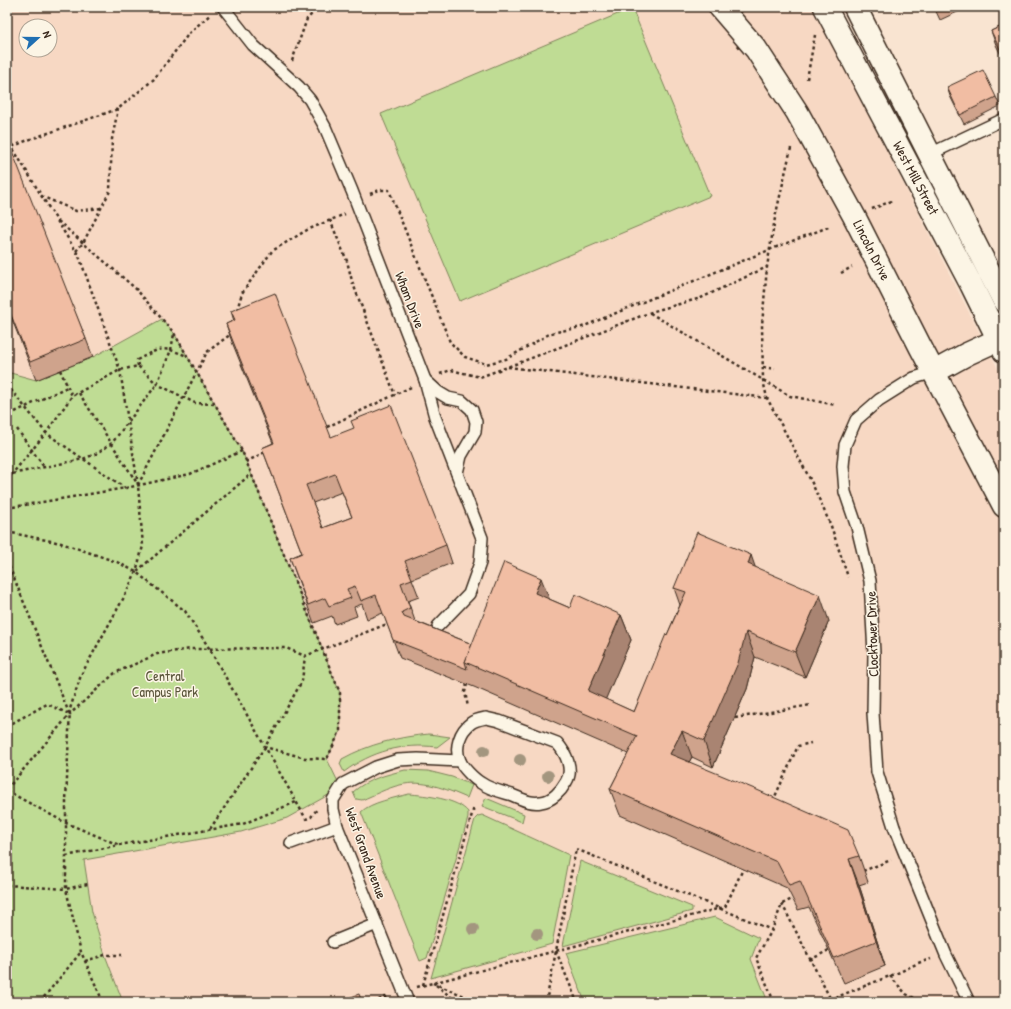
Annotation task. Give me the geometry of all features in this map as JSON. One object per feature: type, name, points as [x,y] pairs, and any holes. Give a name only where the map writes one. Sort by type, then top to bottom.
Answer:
[{"type":"main road","name":"Lincoln Drive","points":[[720,7],[756,49],[797,112],[854,216],[1004,506]]},
{"type":"main road","name":"West Mill Street","points":[[825,7],[1002,342]]},
{"type":"main road","name":"West Mill Street","points":[[855,7],[1004,301]]},
{"type":"main road","name":"Clocktower Drive","points":[[934,372],[967,354],[1002,342]]},
{"type":"lane","name":"Wham Drive","points":[[218,10],[253,45],[287,75],[310,100],[326,127],[425,380],[435,417],[482,538],[480,563],[469,594],[438,626]]},
{"type":"lane","points":[[930,154],[1004,119]]},
{"type":"lane","name":"Clocktower Drive","points":[[934,372],[914,378],[879,400],[856,420],[845,445],[843,466],[845,492],[857,527],[870,581],[874,653],[873,713],[877,772],[894,826],[946,955],[969,1002]]},
{"type":"lane","points":[[425,380],[438,392],[448,398],[462,401],[472,410],[476,422],[475,432],[461,456],[457,473]]},
{"type":"lane","points":[[486,718],[499,721],[557,744],[564,751],[569,764],[569,778],[563,788],[552,798],[542,802],[532,803],[481,784],[460,761],[458,751],[459,740],[464,730],[472,722],[486,718]]},
{"type":"lane","name":"West Grand Avenue","points":[[408,1002],[338,826],[333,809],[333,800],[343,784],[370,770],[398,760],[460,761]]},
{"type":"lane","points":[[291,843],[338,826]]},
{"type":"lane","points":[[332,942],[377,924]]},
{"type":"path","points":[[287,75],[307,19],[319,7]]},
{"type":"path","points":[[7,149],[28,140],[118,109],[154,79],[190,32],[218,10]]},
{"type":"path","points":[[807,79],[816,33]]},
{"type":"path","points":[[76,251],[83,243],[110,191],[112,139],[118,109]]},
{"type":"path","points":[[7,126],[12,147],[40,196],[79,256],[120,370],[138,485],[143,546],[136,572],[123,599],[81,675],[70,709],[66,823],[66,889],[81,952],[103,1002]]},
{"type":"path","points":[[791,148],[769,250],[762,325],[763,380],[767,398],[816,491],[831,526],[848,577]]},
{"type":"path","points":[[236,314],[242,293],[272,251],[307,230],[330,220],[379,190],[389,190],[450,342],[465,357],[486,364],[506,358],[550,333],[582,327],[831,226]]},
{"type":"path","points":[[40,196],[76,211],[101,208]]},
{"type":"path","points":[[872,209],[894,200]]},
{"type":"path","points":[[55,218],[136,289],[174,333],[242,451],[323,650],[340,693],[340,731],[327,759],[305,758],[265,746]]},
{"type":"path","points":[[330,220],[395,394]]},
{"type":"path","points":[[327,427],[425,380],[451,370],[480,377],[650,312],[702,298],[767,267]]},
{"type":"path","points":[[841,273],[852,267]]},
{"type":"path","points":[[650,312],[790,396],[836,404]]},
{"type":"path","points":[[138,485],[196,372],[208,352],[231,334],[233,328]]},
{"type":"path","points":[[7,475],[83,459],[98,453],[112,443],[157,384],[171,350],[174,333]]},
{"type":"path","points":[[188,356],[171,350],[157,349],[137,360],[138,366],[157,384],[195,403],[215,404]]},
{"type":"path","points":[[7,480],[46,432],[72,396],[120,370],[138,366]]},
{"type":"path","points":[[507,367],[767,398]]},
{"type":"path","points":[[762,367],[775,369]]},
{"type":"path","points":[[60,370],[72,396]]},
{"type":"path","points":[[7,385],[46,432],[126,488]]},
{"type":"path","points":[[15,412],[68,387]]},
{"type":"path","points":[[79,392],[138,485]]},
{"type":"path","points":[[17,429],[44,467]]},
{"type":"path","points":[[7,508],[126,488],[190,474],[242,451]]},
{"type":"path","points":[[246,462],[267,451]]},
{"type":"path","points":[[136,572],[251,474]]},
{"type":"path","points":[[7,532],[61,543],[117,562],[136,572],[185,611],[209,648],[306,819],[311,817],[318,808]]},
{"type":"path","points":[[7,561],[70,714]]},
{"type":"path","points":[[119,845],[66,823],[7,790],[70,714],[115,673],[157,654],[191,649],[286,648],[305,656],[387,624]]},
{"type":"path","points":[[210,830],[265,746],[302,681],[305,656]]},
{"type":"path","points":[[467,684],[465,699],[469,709]]},
{"type":"path","points":[[7,726],[47,704],[70,714]]},
{"type":"path","points":[[734,718],[811,705]]},
{"type":"path","points":[[772,802],[798,746],[811,743]]},
{"type":"path","points":[[66,856],[119,845],[243,824],[296,802]]},
{"type":"path","points":[[423,985],[474,807]]},
{"type":"path","points":[[546,1002],[576,849],[772,930]]},
{"type":"path","points":[[864,872],[892,859]]},
{"type":"path","points":[[403,990],[725,906],[743,869]]},
{"type":"path","points":[[7,886],[66,889],[88,884]]},
{"type":"path","points":[[774,1002],[756,958],[772,930],[782,904],[792,899]]},
{"type":"path","points":[[782,904],[831,1001]]},
{"type":"path","points":[[810,960],[829,950]]},
{"type":"path","points":[[556,951],[577,1002]]},
{"type":"path","points":[[40,1002],[81,952]]},
{"type":"path","points":[[85,961],[105,955],[122,955]]},
{"type":"path","points":[[824,1002],[831,1001],[918,963],[932,959]]},
{"type":"path","points":[[890,976],[906,994],[922,1002]]},
{"type":"path","points":[[433,983],[457,1002]]},
{"type":"path","points":[[433,983],[479,1002]]},
{"type":"shaded area","points":[[7,7],[813,7],[1004,381],[1004,1002],[7,1002]]},
{"type":"green space","points":[[632,8],[710,196],[460,301],[381,114]]},
{"type":"green space","name":"Central Campus Park","points":[[162,319],[174,333],[242,451],[340,693],[340,731],[327,759],[341,788],[287,818],[241,832],[84,860],[92,912],[105,955],[123,1002],[7,1002],[7,372],[36,380],[93,357]]},
{"type":"green space","points":[[429,734],[450,737],[437,747],[412,746],[388,750],[366,759],[344,772],[340,764],[342,759],[373,745],[395,739]]},
{"type":"green space","points":[[405,770],[428,771],[452,777],[472,785],[467,798],[443,788],[426,784],[409,783],[385,790],[362,800],[356,799],[353,792],[364,784],[377,778]]},
{"type":"green space","points":[[409,794],[441,798],[457,804],[468,812],[468,818],[427,958],[420,961],[361,812],[377,803]]},
{"type":"green space","points":[[486,798],[524,814],[522,822],[482,806]]},
{"type":"green space","points":[[482,815],[569,855],[552,944],[431,978],[475,819]]},
{"type":"green space","points":[[580,861],[692,907],[692,911],[563,946]]},
{"type":"green space","points":[[715,917],[759,938],[751,959],[768,1002],[585,1002],[566,953]]},
{"type":"building","points":[[1004,25],[1004,57],[991,31]]},
{"type":"building","points":[[983,70],[996,97],[960,115],[947,87]]},
{"type":"building","points":[[10,146],[86,339],[30,362],[7,305],[7,147]]},
{"type":"building","points":[[275,293],[331,437],[354,428],[351,421],[391,405],[446,545],[405,561],[412,579],[401,583],[410,608],[402,612],[404,617],[472,644],[465,662],[467,669],[393,640],[376,595],[361,601],[355,586],[347,589],[351,598],[329,606],[325,598],[308,605],[290,558],[302,553],[262,448],[274,443],[226,324],[235,320],[231,311]],"holes":[[[335,474],[352,517],[323,528],[306,485]]]},
{"type":"building","points":[[697,532],[751,555],[748,564],[820,595],[795,652],[746,632],[738,663],[704,741],[682,731],[670,754],[848,830],[859,856],[849,859],[876,941],[834,958],[800,881],[789,885],[777,862],[610,789],[637,736],[465,662],[504,562],[541,578],[535,593],[570,608],[575,594],[621,615],[588,691],[634,712],[666,634],[667,635],[686,592],[674,588]]},
{"type":"building","points":[[359,994],[362,1002],[338,1002]]}]
